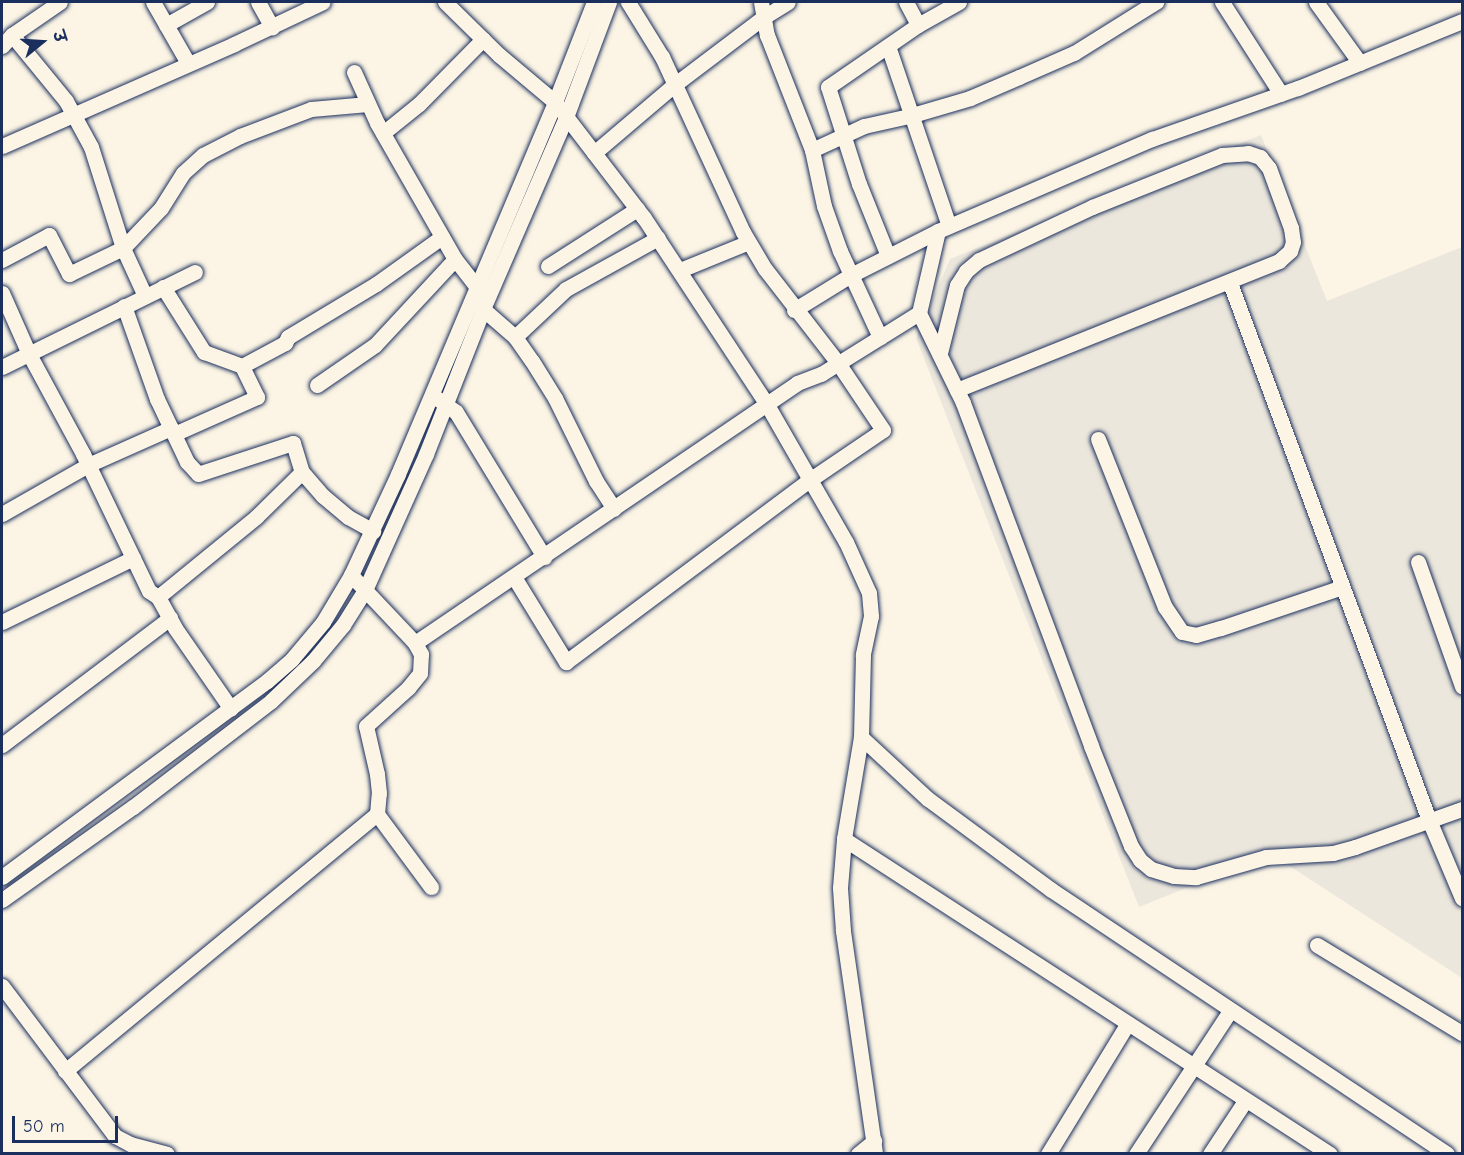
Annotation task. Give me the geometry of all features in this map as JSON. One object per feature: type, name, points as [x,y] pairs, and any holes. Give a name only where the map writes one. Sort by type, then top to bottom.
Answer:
[{"type":"street","points":[[60,2],[7,41],[66,101],[73,113],[91,147],[123,248],[145,296]]},
{"type":"street","points":[[153,2],[188,63]]},
{"type":"street","points":[[166,25],[207,2]]},
{"type":"street","points":[[258,2],[272,27]]},
{"type":"street","points":[[2,146],[272,27],[322,2]]},
{"type":"street","points":[[446,2],[483,39],[555,102],[637,209],[680,270],[766,403],[846,542],[869,593],[871,616],[862,655],[861,737],[844,839],[840,888],[843,931],[874,1147],[858,1154]]},
{"type":"street","points":[[2,900],[133,807],[294,681],[343,626],[365,590],[445,405],[477,298],[594,2]]},
{"type":"street","points":[[2,878],[231,709],[292,659],[322,622],[351,575],[373,531],[431,395],[566,117],[609,2]]},
{"type":"street","points":[[514,577],[566,662],[811,479],[883,430],[838,363],[794,309],[749,242],[662,57],[628,2]]},
{"type":"street","points":[[594,153],[762,9],[788,2]]},
{"type":"street","points":[[906,2],[918,25]]},
{"type":"street","points":[[888,256],[842,134],[828,87],[918,25],[959,2]]},
{"type":"street","points":[[812,150],[842,134],[864,126],[909,116],[970,98],[1074,53],[1156,2]]},
{"type":"street","points":[[1222,2],[1281,94]]},
{"type":"street","points":[[1316,2],[1360,63]]},
{"type":"street","points":[[762,9],[767,35],[812,150],[824,206],[851,275],[880,337]]},
{"type":"street","points":[[794,309],[851,275],[943,228],[1152,139],[1281,94],[1462,21]]},
{"type":"street","points":[[383,133],[419,104],[483,39]]},
{"type":"street","points":[[415,643],[544,557],[766,403],[797,383],[821,374],[919,312],[943,228],[888,46]]},
{"type":"street","points":[[354,72],[383,133],[477,298],[515,337],[555,398],[596,481],[614,509]]},
{"type":"street","points":[[2,260],[49,235],[69,274],[123,248],[161,208],[183,173],[204,155],[240,136],[311,109],[368,104]]},
{"type":"street","points":[[940,353],[957,285],[966,271],[979,260],[1092,207],[1222,155],[1248,153],[1260,157],[1269,168],[1282,198],[1293,242],[1290,251],[1279,261],[1230,283],[957,390]]},
{"type":"street","points":[[548,266],[637,209]]},
{"type":"street","points":[[242,366],[285,343],[288,337],[376,284],[442,237]]},
{"type":"street","points":[[515,337],[566,289],[657,238]]},
{"type":"street","points":[[680,270],[749,242]]},
{"type":"street","points":[[317,385],[375,345],[455,259]]},
{"type":"street","points":[[2,367],[195,272]]},
{"type":"street","points":[[1230,283],[1341,587],[1429,820],[1462,898]]},
{"type":"street","points":[[2,496],[5,512],[88,465],[257,397],[242,366],[204,352],[163,287]]},
{"type":"street","points":[[2,293],[28,354],[88,465],[149,591],[158,597],[218,694],[231,709]]},
{"type":"street","points":[[124,306],[157,399],[187,462],[198,474],[293,443],[302,472],[322,496],[348,517],[373,531]]},
{"type":"street","points":[[919,312],[957,390],[1091,746],[1131,846],[1140,860],[1151,869],[1174,876],[1196,877],[1266,857],[1333,852],[1355,847],[1462,809]]},
{"type":"street","points":[[431,395],[456,412],[544,557]]},
{"type":"street","points":[[1098,439],[1165,607],[1182,632],[1196,635],[1221,628],[1341,587]]},
{"type":"street","points":[[158,597],[256,517],[302,472]]},
{"type":"street","points":[[2,622],[133,558]]},
{"type":"street","points":[[1418,562],[1462,686]]},
{"type":"street","points":[[351,575],[415,643],[422,654],[420,673],[408,688],[366,726],[378,783],[377,814],[431,886]]},
{"type":"street","points":[[2,745],[170,618]]},
{"type":"street","points":[[861,737],[928,799],[1022,868],[1230,1011],[1447,1154]]},
{"type":"street","points":[[65,1071],[377,814]]},
{"type":"street","points":[[844,839],[1330,1154]]},
{"type":"street","points":[[1317,945],[1462,1034]]},
{"type":"street","points":[[2,986],[116,1136],[130,1144],[166,1154]]},
{"type":"street","points":[[1136,1154],[1230,1011]]},
{"type":"street","points":[[1048,1154],[1128,1023]]},
{"type":"street","points":[[1210,1154],[1245,1101]]},
{"type":"shaded area","points":[[1261,135],[1327,301],[1462,247],[1462,978],[1271,854],[1139,907],[916,338],[950,259]]}]
